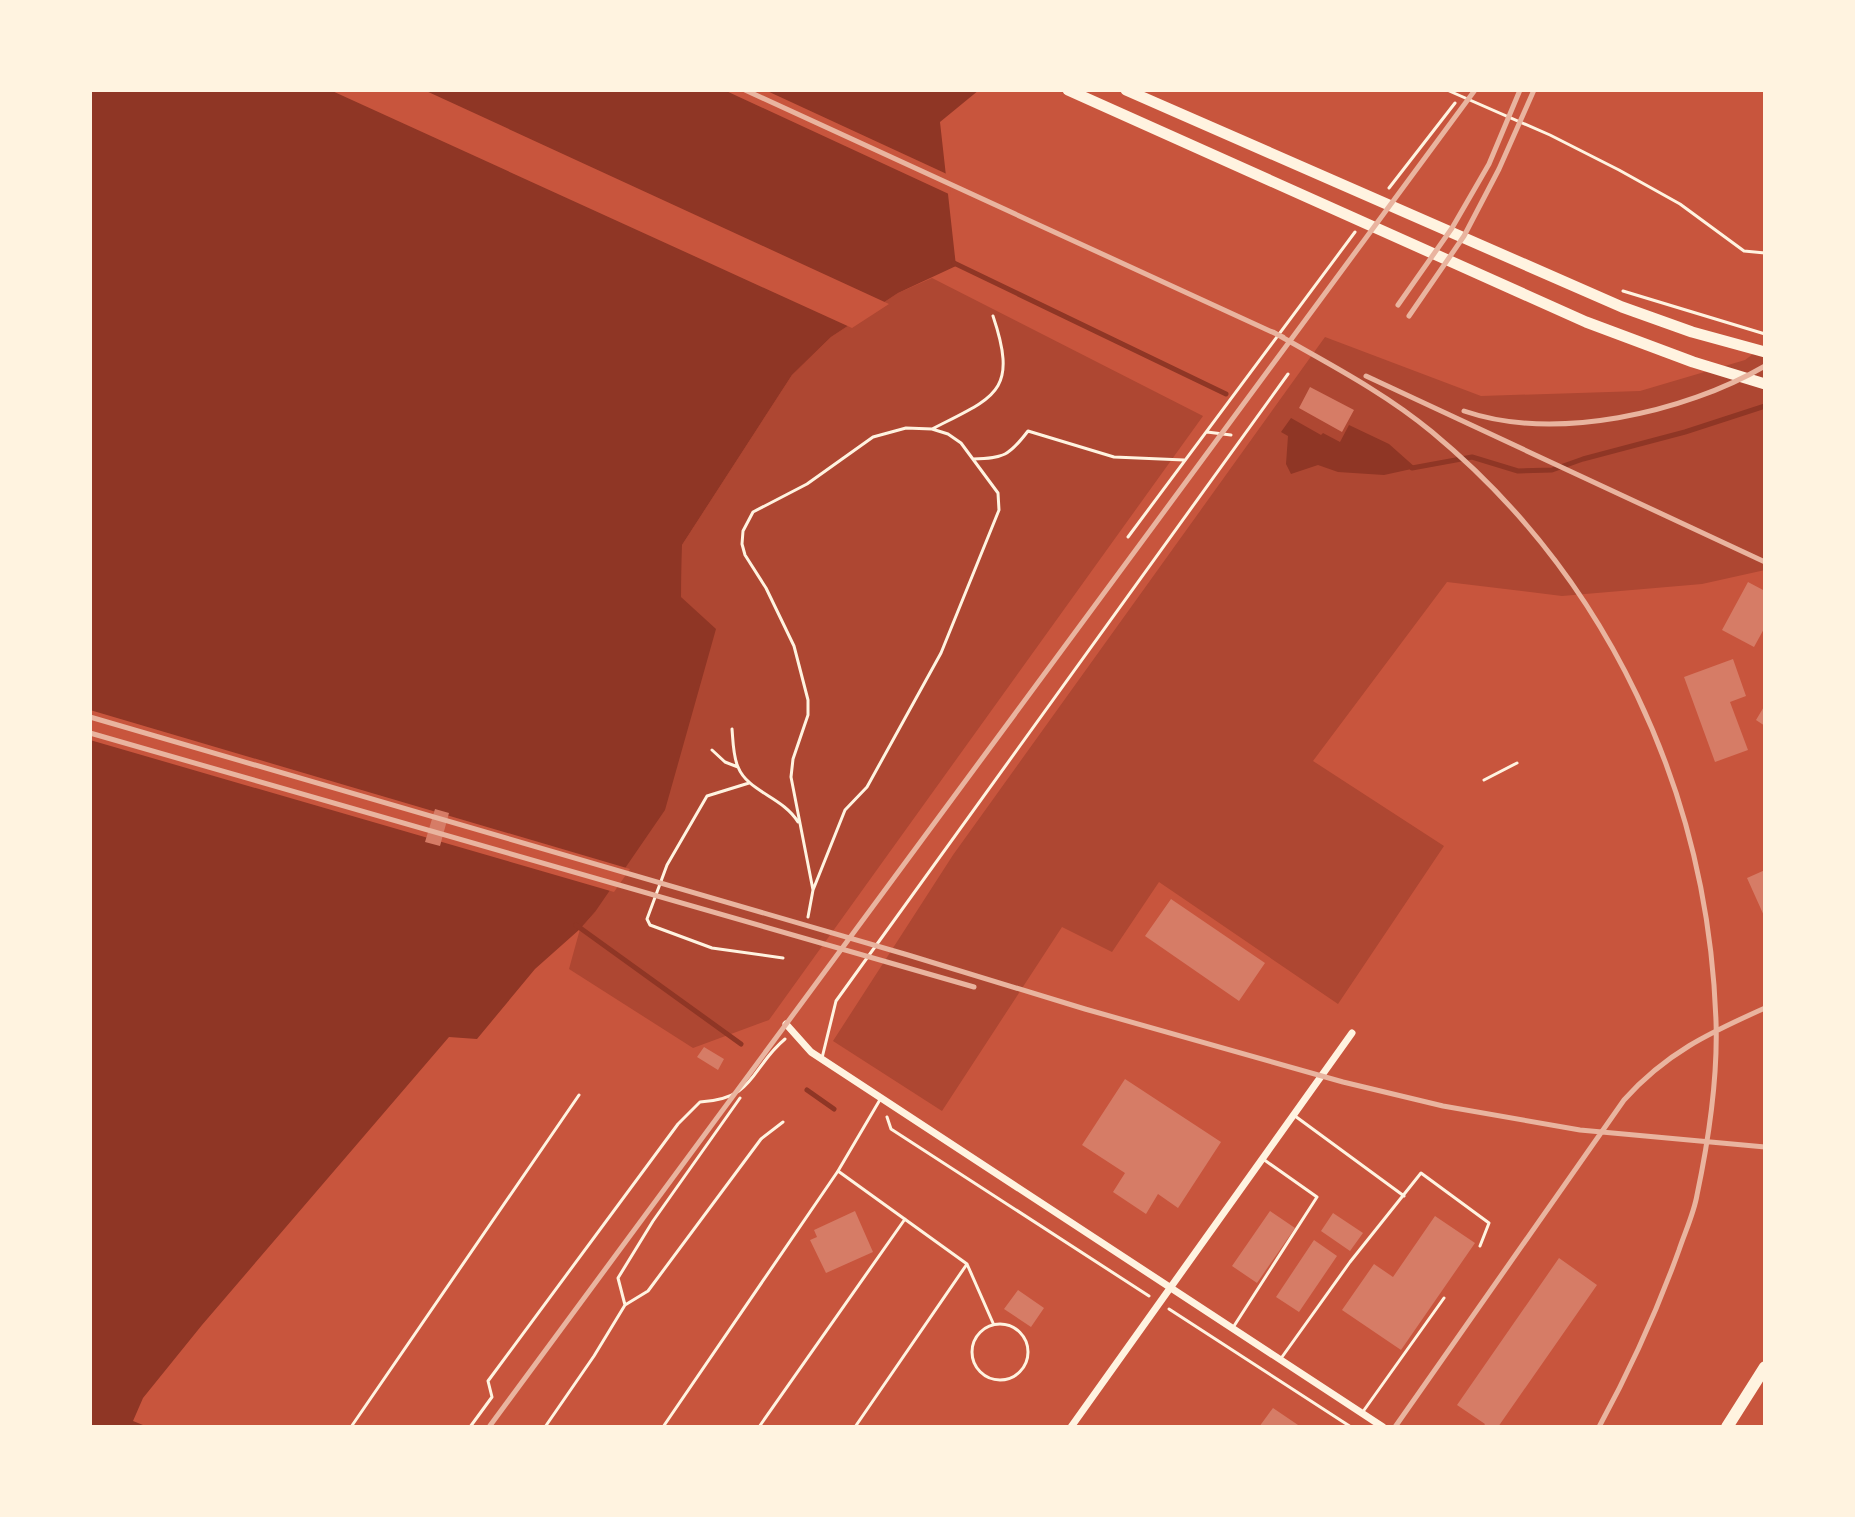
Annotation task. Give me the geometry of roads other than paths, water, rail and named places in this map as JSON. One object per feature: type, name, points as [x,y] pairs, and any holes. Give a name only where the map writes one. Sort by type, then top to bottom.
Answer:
[{"type":"highway","points":[[1727,1427],[1765,1367]]},
{"type":"main road","points":[[1068,90],[1586,322],[1693,362],[1765,384]]},
{"type":"main road","points":[[1126,90],[1622,307],[1692,332],[1765,352]]},
{"type":"street","points":[[786,1024],[822,1060],[1383,1427]]},
{"type":"street","points":[[1071,1427],[1352,1033]]},
{"type":"lane","points":[[1447,90],[1550,135],[1643,183],[1680,204],[1744,251],[1765,253]]},
{"type":"lane","points":[[822,1060],[836,1001],[1288,374]]},
{"type":"lane","points":[[351,1427],[579,1095]]},
{"type":"lane","points":[[663,1427],[838,1171],[881,1098]]},
{"type":"lane","points":[[1295,1116],[1404,1196]]},
{"type":"lane","points":[[1232,1329],[1317,1197],[1263,1159]]},
{"type":"lane","points":[[838,1171],[967,1264],[993,1323]]},
{"type":"lane","points":[[1279,1360],[1350,1262],[1421,1173],[1489,1223],[1480,1246]]},
{"type":"lane","points":[[759,1427],[905,1219]]},
{"type":"lane","points":[[855,1427],[967,1264]]},
{"type":"lane","points":[[1362,1413],[1444,1298]]},
{"type":"lane","points":[[993,1323],[1015,1329],[1024,1336],[1028,1356],[1020,1374],[999,1380],[987,1378],[975,1365],[973,1344],[984,1327],[993,1323]]},
{"type":"waterway","points":[[954,263],[1226,394]]},
{"type":"waterway","points":[[1412,468],[1472,457],[1518,471],[1552,470],[1765,406]]},
{"type":"waterway","points":[[576,925],[741,1044]]},
{"type":"waterway","points":[[807,1090],[834,1109]]},
{"type":"railway","points":[[745,90],[1283,337]]},
{"type":"railway","points":[[489,1427],[1475,90]]},
{"type":"railway","points":[[1398,305],[1452,228],[1489,164],[1520,90]]},
{"type":"railway","points":[[1409,316],[1464,236],[1499,169],[1534,90]]},
{"type":"railway","points":[[1273,332],[1414,417],[1494,490],[1550,553],[1597,622],[1637,695],[1669,772],[1693,853],[1709,936],[1716,1021],[1712,1108],[1694,1209],[1642,1340],[1599,1427]]},
{"type":"railway","points":[[1464,411],[1500,420],[1538,424],[1618,418],[1697,397],[1765,366]]},
{"type":"railway","points":[[1366,376],[1765,562]]},
{"type":"railway","points":[[90,717],[1343,1082],[1443,1106],[1580,1130],[1765,1147]]},
{"type":"railway","points":[[90,733],[974,987]]},
{"type":"railway","points":[[1395,1427],[1624,1100],[1672,1057],[1725,1026],[1765,1008]]}]
